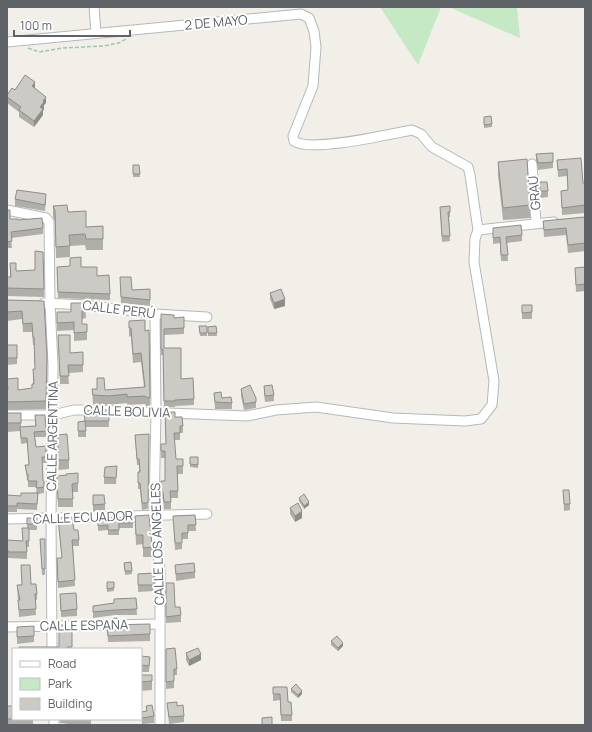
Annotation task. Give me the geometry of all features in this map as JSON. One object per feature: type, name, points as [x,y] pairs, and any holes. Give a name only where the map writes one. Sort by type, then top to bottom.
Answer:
[{"type":"street","points":[[94,7],[96,33]]},
{"type":"street","name":"2 DE MAYO","points":[[7,42],[301,14],[309,18],[314,31],[316,47],[313,86],[294,136],[294,140],[298,143],[312,144],[347,143],[412,130],[417,132],[432,147],[468,167],[478,230]]},
{"type":"street","name":"GRAU","points":[[532,164],[536,223]]},
{"type":"street","name":"CALLE ARGENTINA","points":[[7,210],[46,218],[49,222],[50,303],[53,365],[51,518],[52,648]]},
{"type":"street","points":[[478,230],[564,221]]},
{"type":"street","name":"CALLE BOLIVIA","points":[[7,415],[53,415],[74,410],[247,416],[276,410],[316,407],[393,418],[465,421],[481,419],[492,405],[494,381],[474,262],[475,239],[478,230]]},
{"type":"street","name":"CALLE PERÚ","points":[[36,303],[85,305],[114,310],[207,317]]},
{"type":"street","name":"CALLE LOS ÁNGELES","points":[[155,314],[156,412],[154,515],[160,571],[160,725]]},
{"type":"street","name":"CALLE ECUADOR","points":[[7,518],[207,514]]},
{"type":"street","name":"CALLE ESPAÑA","points":[[7,627],[160,624]]},
{"type":"path","points":[[26,48],[38,52],[63,48],[103,46],[119,43],[126,39]]},
{"type":"green space","points":[[380,7],[441,7],[418,65]]},
{"type":"green space","points":[[449,7],[517,7],[520,38]]},
{"type":"building","points":[[25,75],[35,82],[32,86],[46,97],[40,107],[43,109],[34,121],[19,110],[21,107],[7,97],[12,88],[15,90]]},
{"type":"building","points":[[491,116],[492,124],[484,125],[484,117]]},
{"type":"building","points":[[553,153],[553,162],[538,163],[536,154]]},
{"type":"building","points":[[581,158],[583,183],[585,183],[585,205],[562,208],[561,191],[568,190],[567,169],[558,170],[557,160]]},
{"type":"building","points":[[527,159],[530,205],[503,208],[498,162]]},
{"type":"building","points":[[133,165],[139,165],[140,174],[133,174]]},
{"type":"building","points":[[540,182],[547,182],[548,191],[540,191]]},
{"type":"building","points":[[17,190],[46,194],[45,205],[15,199]]},
{"type":"building","points":[[67,205],[68,212],[86,211],[86,227],[103,226],[103,239],[86,239],[85,234],[69,235],[70,246],[56,247],[55,211],[53,206]]},
{"type":"building","points":[[450,206],[450,212],[448,212],[450,236],[442,236],[440,207]]},
{"type":"building","points":[[7,210],[10,210],[10,219],[18,220],[42,218],[43,228],[11,232],[12,241],[7,242]]},
{"type":"building","points":[[585,217],[585,243],[568,245],[566,228],[544,230],[543,221]]},
{"type":"building","points":[[521,225],[522,235],[506,237],[508,255],[501,255],[500,237],[493,238],[493,228]]},
{"type":"building","points":[[35,251],[43,252],[44,289],[7,288],[7,277],[11,277],[10,263],[16,263],[16,271],[35,270]]},
{"type":"building","points":[[81,257],[81,267],[97,267],[97,276],[109,275],[110,294],[58,292],[57,267],[70,266],[70,258]]},
{"type":"building","points":[[585,267],[585,284],[576,285],[575,268]]},
{"type":"building","points":[[120,277],[131,277],[132,290],[150,289],[150,300],[121,297]]},
{"type":"building","points":[[281,289],[285,299],[274,303],[270,293]]},
{"type":"building","points":[[7,300],[44,301],[47,357],[46,401],[7,402],[7,379],[18,378],[18,390],[32,388],[32,384],[34,384],[33,369],[35,369],[32,323],[23,324],[22,311],[7,312]]},
{"type":"building","points":[[71,303],[85,303],[86,311],[82,311],[82,324],[87,324],[87,332],[74,333],[74,322],[57,323],[57,312],[71,312]]},
{"type":"building","points":[[522,305],[532,305],[532,312],[522,313]]},
{"type":"building","points":[[161,314],[174,315],[174,318],[184,317],[184,328],[164,329],[164,348],[181,348],[181,379],[193,378],[194,399],[164,401],[163,349],[161,349]]},
{"type":"building","points":[[145,320],[145,331],[149,330],[150,398],[145,396],[127,397],[127,394],[108,396],[93,395],[92,389],[97,389],[97,378],[104,378],[105,390],[145,387],[141,353],[133,354],[129,321]]},
{"type":"building","points":[[199,326],[207,326],[207,333],[200,333]]},
{"type":"building","points":[[216,326],[217,333],[208,333],[208,327]]},
{"type":"building","points":[[58,335],[70,335],[70,353],[83,352],[83,365],[68,365],[69,376],[60,376]]},
{"type":"building","points":[[7,345],[17,345],[17,358],[7,358]]},
{"type":"building","points":[[250,385],[256,398],[256,402],[244,404],[241,389]]},
{"type":"building","points":[[272,385],[274,395],[265,396],[264,386]]},
{"type":"building","points":[[221,392],[222,398],[231,397],[232,403],[215,402],[214,393]]},
{"type":"building","points":[[108,410],[109,421],[85,421],[84,411]]},
{"type":"building","points":[[165,412],[175,412],[175,417],[182,417],[183,426],[180,426],[180,433],[174,433],[176,459],[183,459],[183,466],[177,466],[178,491],[170,491],[171,502],[164,502],[163,492],[160,492],[161,481],[165,481],[165,451],[161,451],[161,444],[166,444]]},
{"type":"building","points":[[7,413],[21,413],[21,423],[7,423]]},
{"type":"building","points":[[35,415],[45,415],[46,431],[34,432],[36,447],[46,446],[46,457],[42,457],[44,487],[36,488],[37,481],[28,481],[28,474],[25,465],[29,465],[27,438],[21,438],[20,427],[36,426]]},
{"type":"building","points":[[85,421],[86,431],[78,431],[78,422]]},
{"type":"building","points":[[67,434],[69,460],[58,460],[58,435]]},
{"type":"building","points":[[149,434],[148,503],[142,503],[140,483],[138,483],[138,472],[140,472],[139,459],[137,459],[135,435]]},
{"type":"building","points":[[190,457],[198,457],[198,465],[190,464]]},
{"type":"building","points":[[117,466],[116,478],[104,477],[105,467]]},
{"type":"building","points":[[78,473],[78,483],[72,484],[73,499],[58,499],[57,476]]},
{"type":"building","points":[[563,490],[569,490],[570,504],[564,504]]},
{"type":"building","points":[[21,493],[38,493],[37,504],[17,503],[17,506],[7,506],[7,495],[21,496]]},
{"type":"building","points":[[304,494],[309,502],[304,506],[299,498]]},
{"type":"building","points":[[93,495],[104,495],[105,504],[93,505]]},
{"type":"building","points":[[298,503],[302,511],[295,516],[290,508]]},
{"type":"building","points":[[149,515],[152,547],[143,548],[143,535],[136,535],[135,516]]},
{"type":"building","points":[[195,515],[196,525],[188,525],[188,533],[182,533],[182,543],[175,543],[173,516]]},
{"type":"building","points":[[72,517],[74,530],[78,530],[79,540],[72,540],[75,580],[58,582],[57,558],[62,558],[58,518]]},
{"type":"building","points":[[133,517],[133,523],[119,523],[119,530],[108,530],[108,525],[98,526],[98,518]]},
{"type":"building","points":[[27,518],[37,518],[37,524],[27,524]]},
{"type":"building","points":[[22,528],[29,528],[29,541],[26,541],[27,552],[8,552],[7,540],[23,541]]},
{"type":"building","points":[[40,539],[45,539],[45,569],[42,569]]},
{"type":"building","points":[[131,562],[132,571],[125,571],[124,563]]},
{"type":"building","points":[[194,563],[195,572],[176,574],[175,565]]},
{"type":"building","points":[[21,565],[30,565],[31,584],[36,584],[36,609],[19,610],[18,600],[20,600],[17,585],[22,585]]},
{"type":"building","points":[[154,573],[154,585],[138,585],[138,574]]},
{"type":"building","points":[[107,582],[114,582],[114,588],[107,589]]},
{"type":"building","points":[[166,583],[174,583],[175,607],[180,607],[181,615],[166,617]]},
{"type":"building","points":[[76,593],[77,609],[61,611],[60,594]]},
{"type":"building","points":[[136,598],[137,609],[93,612],[93,606],[114,603],[114,599]]},
{"type":"building","points":[[150,624],[150,634],[108,636],[107,625]]},
{"type":"building","points":[[59,625],[66,625],[66,630],[72,630],[72,647],[19,648],[19,647],[59,647]]},
{"type":"building","points":[[34,626],[34,636],[17,637],[17,627]]},
{"type":"building","points":[[337,636],[343,643],[338,648],[331,641]]},
{"type":"building","points":[[175,648],[177,669],[174,669],[174,681],[166,682],[166,649]]},
{"type":"building","points":[[198,648],[201,654],[189,660],[186,653]]},
{"type":"building","points":[[142,656],[150,657],[149,666],[142,665]]},
{"type":"building","points":[[142,675],[152,675],[152,681],[142,682]]},
{"type":"building","points":[[296,684],[302,691],[298,695],[291,689]]},
{"type":"building","points":[[273,687],[287,687],[288,702],[291,702],[292,715],[281,715],[280,694],[273,694]]},
{"type":"building","points":[[177,702],[177,706],[183,705],[184,716],[169,717],[167,703]]},
{"type":"building","points":[[152,705],[154,716],[142,718],[142,712],[147,711],[146,706]]},
{"type":"building","points":[[7,706],[12,706],[12,719],[7,719]]},
{"type":"building","points":[[272,717],[272,725],[262,725],[262,718]]}]
